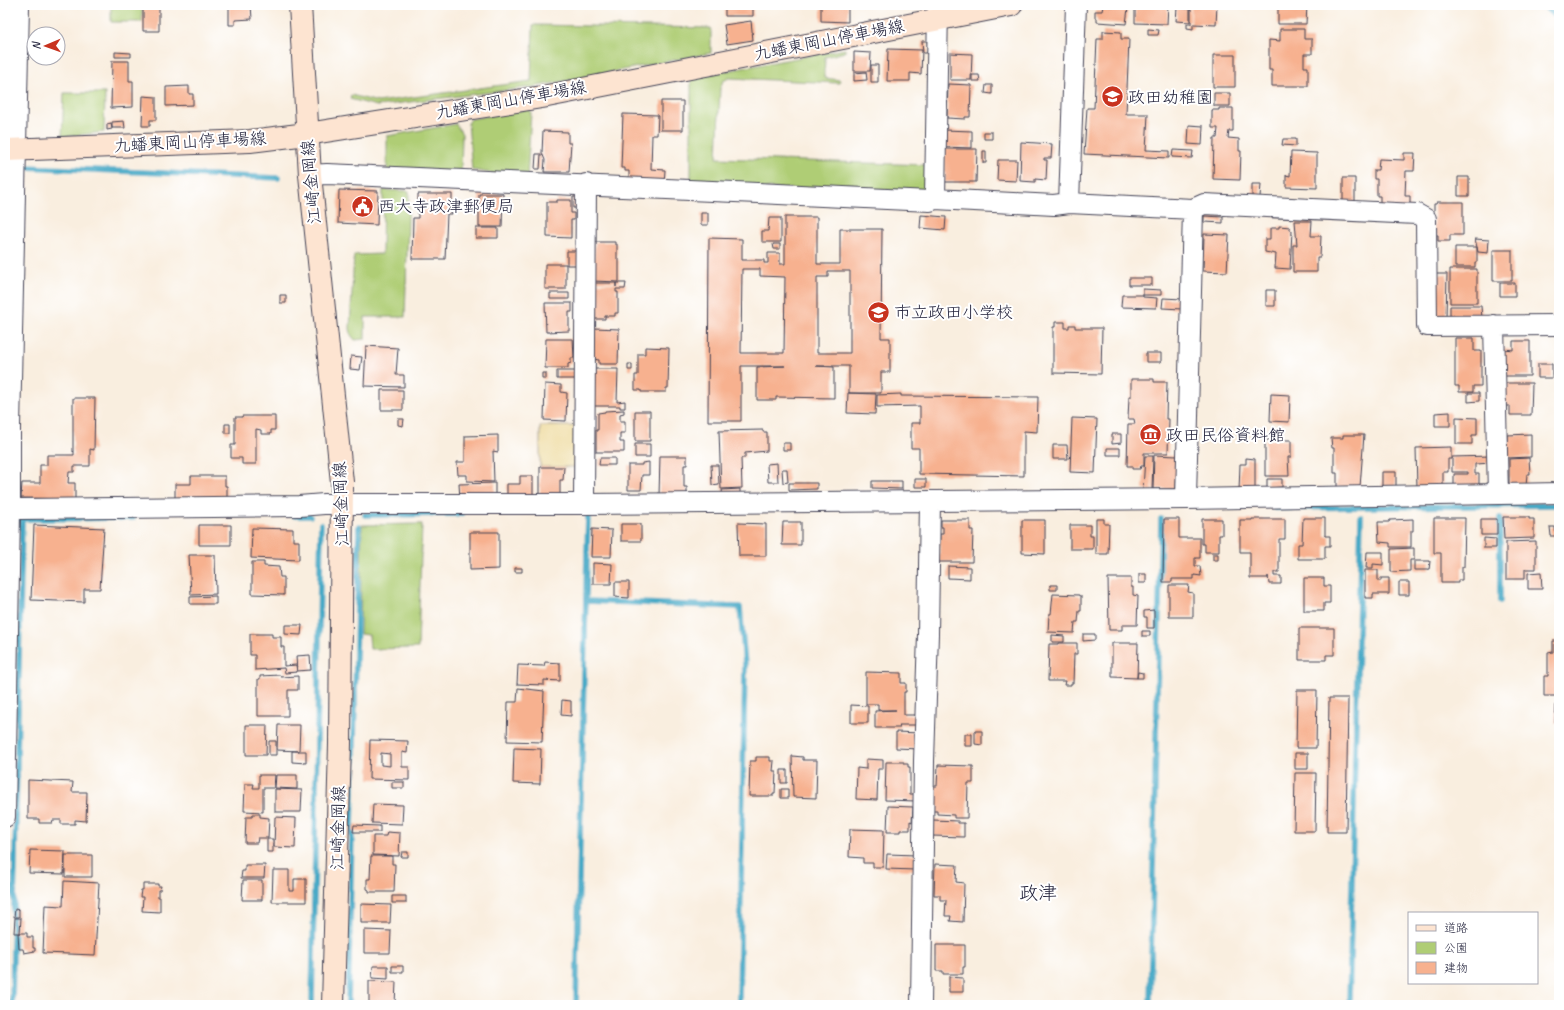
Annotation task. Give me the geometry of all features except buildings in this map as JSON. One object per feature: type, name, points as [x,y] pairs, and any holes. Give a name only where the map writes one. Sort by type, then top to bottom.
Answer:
[{"type":"main road","name":"江崎金岡線","points":[[300,5],[310,175],[337,425],[342,504],[340,744],[333,1005]]},
{"type":"main road","name":"九蟠東岡山停車場線","points":[[11,150],[250,141],[307,134],[542,97],[938,12],[1011,5]]},
{"type":"street","points":[[5,817],[10,428],[11,150],[19,5]]},
{"type":"street","points":[[1069,203],[1076,5]]},
{"type":"street","points":[[936,199],[938,12]]},
{"type":"street","points":[[310,175],[327,174],[586,190],[622,188],[930,201],[936,199],[1054,205],[1069,203],[1193,209],[1204,204],[1417,214],[1426,219],[1427,326],[1494,329],[1559,325]]},
{"type":"street","points":[[584,504],[586,190]]},
{"type":"street","points":[[1186,499],[1193,209]]},
{"type":"street","points":[[1494,329],[1498,494]]},
{"type":"street","points":[[8,511],[20,509],[342,504],[584,504],[930,507],[1186,499],[1559,493]]},
{"type":"street","points":[[921,1005],[924,761],[930,507]]},
{"type":"green space","points":[[111,5],[142,5],[142,22],[111,22]]},
{"type":"green space","points":[[533,25],[711,28],[711,53],[533,87],[377,106],[350,99],[351,95],[378,102],[531,81]]},
{"type":"green space","points":[[845,49],[845,52],[825,57],[824,78],[840,80],[839,83],[729,78],[723,81],[720,88],[717,158],[927,165],[926,191],[691,187],[691,80],[694,77]]},
{"type":"green space","points":[[64,93],[105,93],[104,132],[62,137]]},
{"type":"green space","points":[[529,109],[531,112],[527,179],[472,170],[468,123],[471,119]]},
{"type":"green space","points":[[456,124],[462,134],[461,173],[387,170],[387,136]]},
{"type":"green space","points":[[383,190],[409,191],[405,317],[365,317],[365,339],[355,340],[351,335],[350,328],[354,255],[382,254]]},
{"type":"green space","points":[[422,524],[418,648],[370,649],[369,635],[360,634],[362,525]]},
{"type":"sand","points":[[540,426],[579,426],[579,467],[540,467]]},
{"type":"waterway","points":[[1543,5],[1559,20]]},
{"type":"waterway","points":[[24,167],[278,178]]},
{"type":"waterway","points":[[1275,508],[1559,505]]},
{"type":"waterway","points":[[576,1005],[588,512]]},
{"type":"waterway","points":[[365,515],[461,514]]},
{"type":"waterway","points":[[295,516],[310,516]]},
{"type":"waterway","points":[[1349,1005],[1361,517]]},
{"type":"waterway","points":[[19,519],[133,518]]},
{"type":"waterway","points":[[1500,518],[1500,601]]},
{"type":"waterway","points":[[12,1005],[22,519]]},
{"type":"waterway","points":[[1150,1005],[1161,519]]},
{"type":"waterway","points":[[312,1005],[321,524]]},
{"type":"waterway","points":[[348,1005],[359,527]]},
{"type":"waterway","points":[[586,601],[740,607],[745,665],[739,1005]]},
{"type":"place","name":"政田幼稚園","points":[[1113,97]]},
{"type":"place","name":"西大寺政津郵便局","points":[[362,206]]},
{"type":"place","name":"市立政田小学校","points":[[879,312]]},
{"type":"place","name":"政田民俗資料館","points":[[1151,435]]},
{"type":"district","name":"政津","points":[[1038,893]]}]
